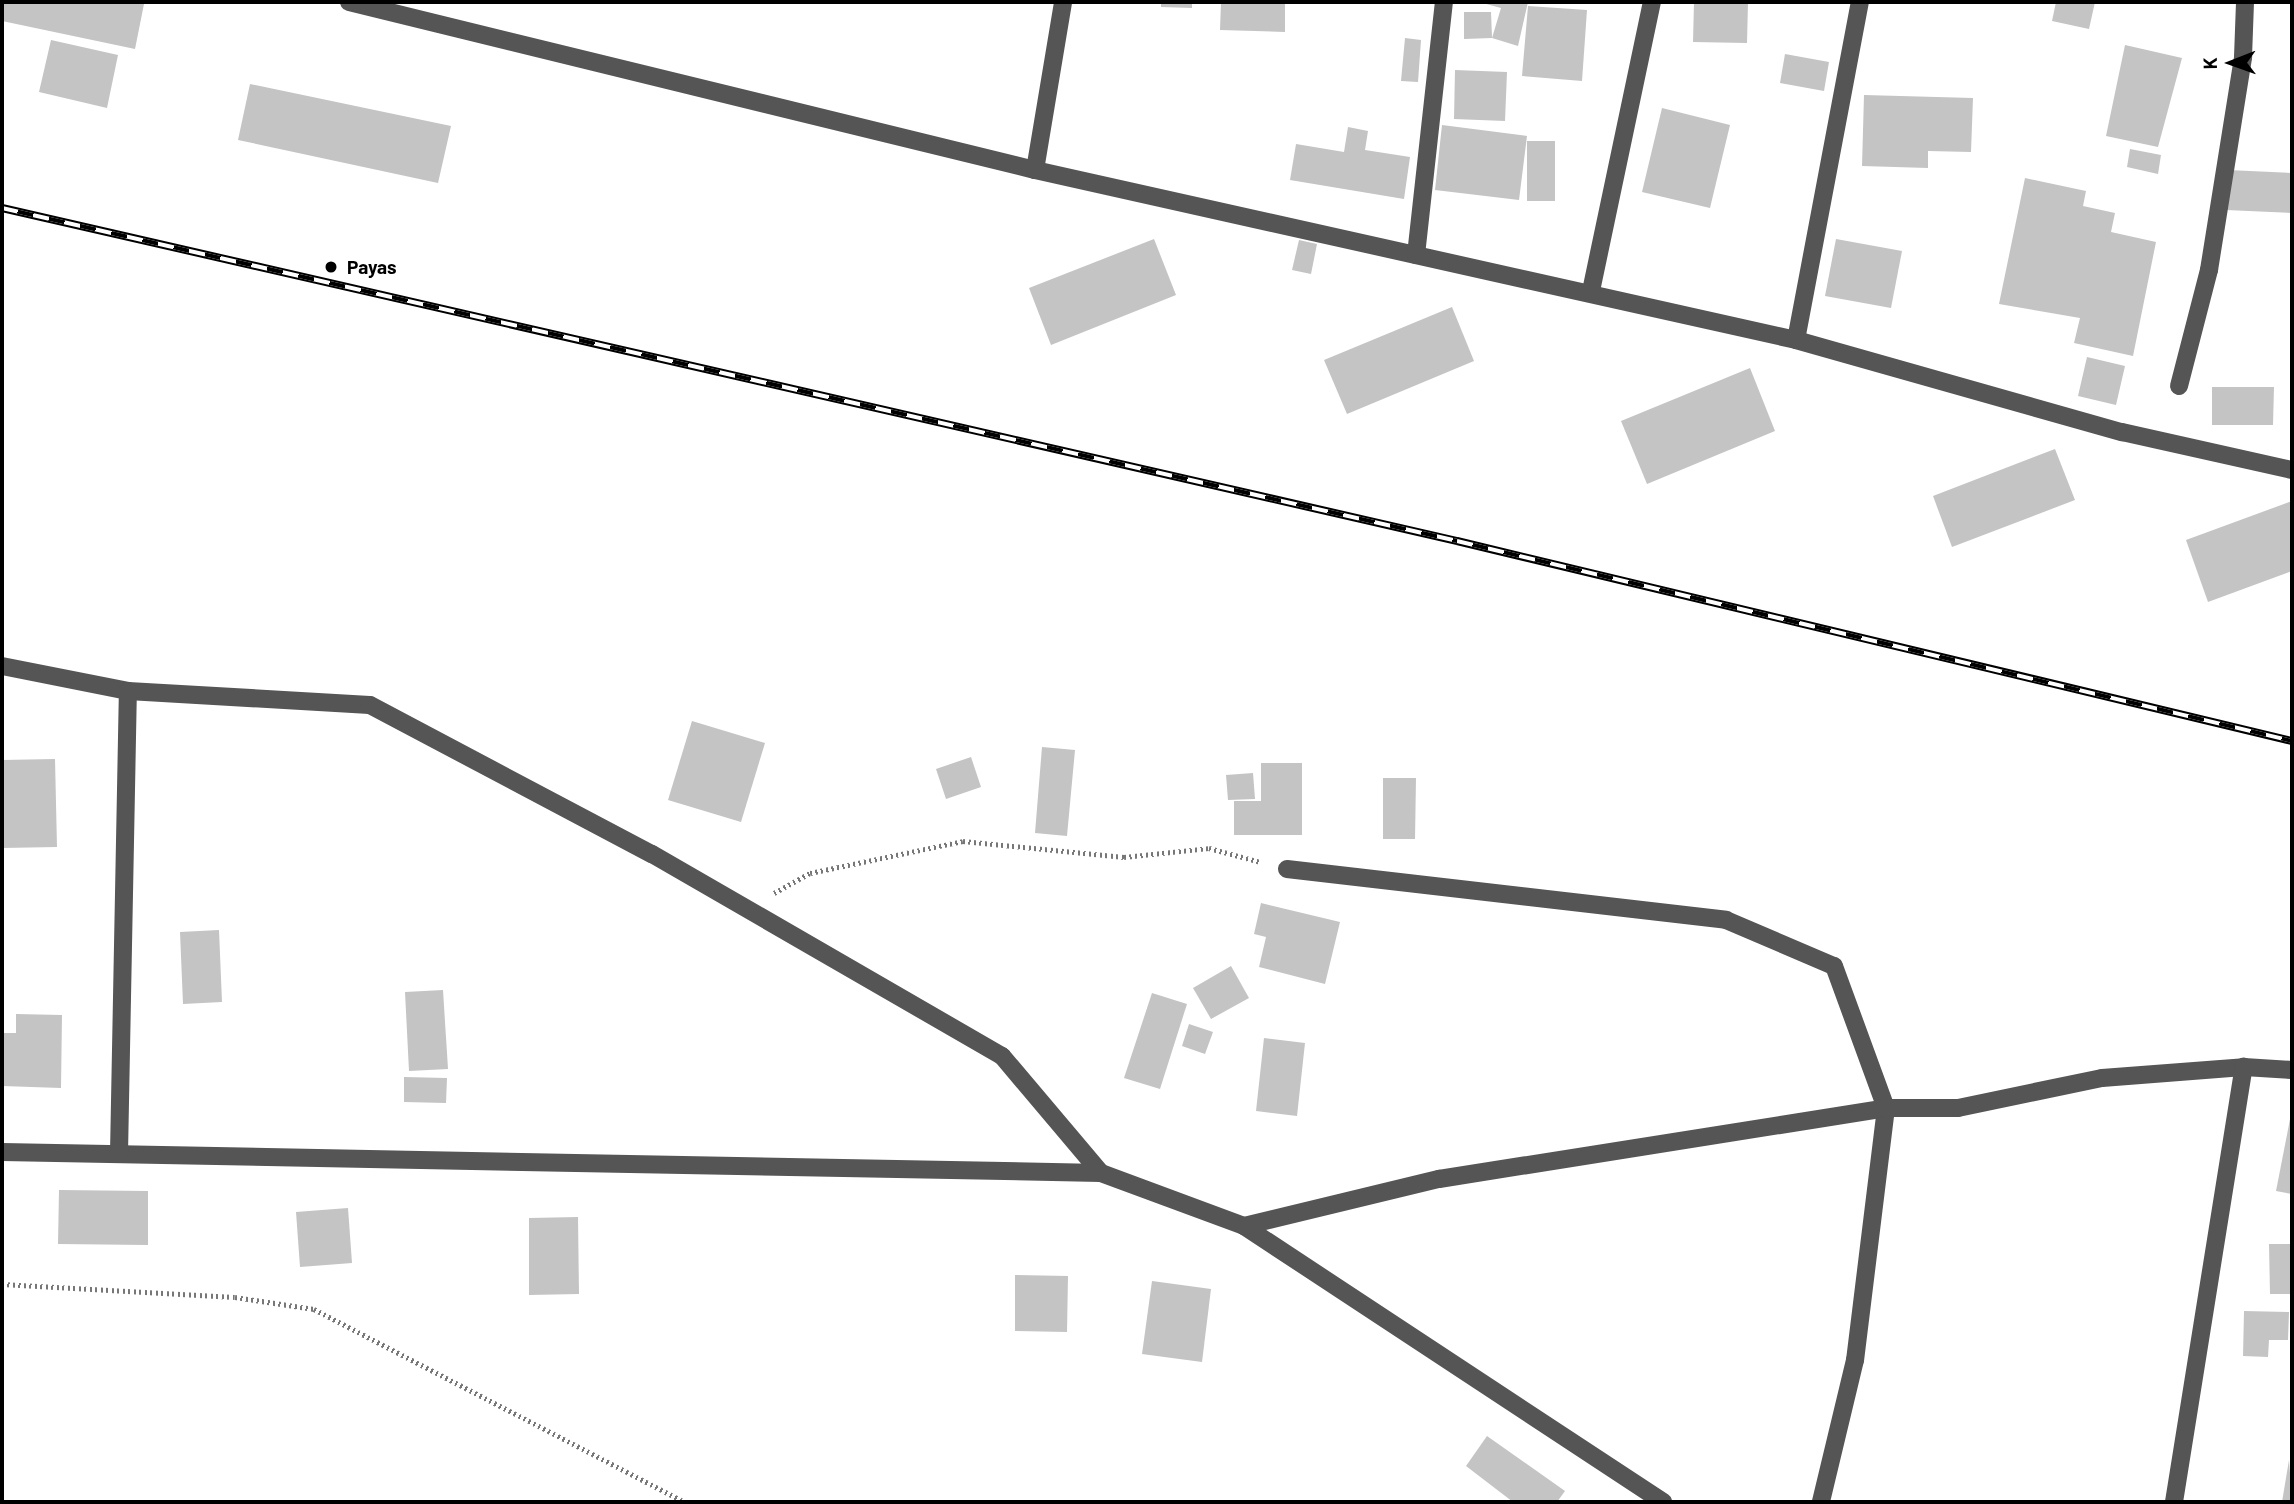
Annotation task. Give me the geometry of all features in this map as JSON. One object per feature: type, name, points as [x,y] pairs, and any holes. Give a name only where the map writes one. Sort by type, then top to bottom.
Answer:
[{"type":"street","points":[[349,2],[1035,170],[1591,291],[1796,340],[2122,432],[2292,470]]},
{"type":"street","points":[[1035,170],[1063,2]]},
{"type":"street","points":[[1416,255],[1444,2]]},
{"type":"street","points":[[1591,291],[1652,2]]},
{"type":"street","points":[[1796,340],[1860,2]]},
{"type":"street","points":[[2179,386],[2209,270],[2243,57],[2245,2]]},
{"type":"street","points":[[2,666],[128,691],[370,705],[746,909],[1002,1056],[1101,1173]]},
{"type":"street","points":[[119,1154],[128,691]]},
{"type":"street","points":[[1287,869],[1726,920],[1834,966],[1886,1108],[1854,1360],[1821,1502]]},
{"type":"street","points":[[2174,1502],[2244,1067]]},
{"type":"street","points":[[1244,1226],[1439,1179],[1886,1108],[1958,1108],[2102,1078],[2244,1067],[2292,1070]]},
{"type":"street","points":[[2,1152],[1101,1173],[1244,1226],[1663,1502]]},
{"type":"path","points":[[746,909],[810,873],[962,841],[1124,857],[1209,848],[1287,869]]},
{"type":"path","points":[[2,1284],[235,1297],[314,1309],[684,1502]]},
{"type":"building","points":[[2,2],[144,4],[135,49],[2,21]]},
{"type":"building","points":[[1161,2],[1192,2],[1192,8],[1161,7]]},
{"type":"building","points":[[1221,2],[1285,2],[1285,32],[1220,30]]},
{"type":"building","points":[[1479,2],[1528,2],[1518,46],[1492,38],[1501,8]]},
{"type":"building","points":[[1694,2],[1748,2],[1747,43],[1693,42]]},
{"type":"building","points":[[2056,2],[2095,2],[2089,29],[2052,21]]},
{"type":"building","points":[[1528,6],[1587,10],[1582,81],[1522,76]]},
{"type":"building","points":[[1464,12],[1491,12],[1492,38],[1464,39]]},
{"type":"building","points":[[1405,38],[1421,40],[1418,82],[1401,81]]},
{"type":"building","points":[[51,40],[118,55],[107,108],[39,92]]},
{"type":"building","points":[[2125,45],[2182,58],[2158,147],[2106,136]]},
{"type":"building","points":[[1785,54],[1829,62],[1824,91],[1780,83]]},
{"type":"building","points":[[1455,70],[1507,72],[1505,121],[1454,119]]},
{"type":"building","points":[[250,84],[451,126],[438,183],[238,140]]},
{"type":"building","points":[[1864,95],[1973,98],[1971,152],[1928,151],[1928,168],[1862,166]]},
{"type":"building","points":[[1662,108],[1730,125],[1710,208],[1642,192]]},
{"type":"building","points":[[1442,125],[1527,136],[1519,200],[1435,190]]},
{"type":"building","points":[[1348,127],[1368,131],[1365,150],[1410,157],[1404,199],[1290,180],[1296,144],[1344,152]]},
{"type":"building","points":[[1527,141],[1555,141],[1555,201],[1527,201]]},
{"type":"building","points":[[2130,149],[2161,155],[2158,174],[2127,167]]},
{"type":"building","points":[[2228,170],[2292,173],[2292,213],[2226,210]]},
{"type":"building","points":[[2025,178],[2086,191],[2083,206],[2115,213],[2111,232],[2156,242],[2133,356],[2074,343],[2080,318],[1999,304]]},
{"type":"building","points":[[1154,239],[1176,295],[1051,345],[1029,288]]},
{"type":"building","points":[[1836,239],[1902,251],[1891,308],[1825,296]]},
{"type":"building","points":[[1299,240],[1317,244],[1311,274],[1292,270]]},
{"type":"building","points":[[1452,307],[1474,361],[1347,414],[1324,360]]},
{"type":"building","points":[[2087,357],[2125,366],[2116,405],[2078,396]]},
{"type":"building","points":[[1750,368],[1775,431],[1647,484],[1621,421]]},
{"type":"building","points":[[2212,387],[2274,387],[2273,425],[2212,425]]},
{"type":"building","points":[[2055,449],[2075,500],[1952,547],[1933,496]]},
{"type":"building","points":[[2292,501],[2292,571],[2208,602],[2186,540]]},
{"type":"building","points":[[692,721],[765,743],[741,822],[668,800]]},
{"type":"building","points":[[1042,747],[1075,750],[1067,836],[1035,833]]},
{"type":"building","points":[[971,757],[981,787],[946,799],[936,769]]},
{"type":"building","points":[[55,759],[57,847],[2,848],[2,760]]},
{"type":"building","points":[[1261,763],[1302,763],[1302,835],[1234,835],[1234,801],[1261,801]]},
{"type":"building","points":[[1253,773],[1255,799],[1228,800],[1226,775]]},
{"type":"building","points":[[1383,778],[1416,778],[1415,839],[1383,839]]},
{"type":"building","points":[[1261,903],[1340,922],[1325,984],[1259,967],[1266,937],[1254,934]]},
{"type":"building","points":[[219,930],[222,1002],[183,1004],[180,932]]},
{"type":"building","points":[[1231,966],[1249,998],[1211,1019],[1193,988]]},
{"type":"building","points":[[443,990],[448,1069],[409,1071],[405,992]]},
{"type":"building","points":[[1152,993],[1187,1004],[1160,1089],[1124,1078]]},
{"type":"building","points":[[16,1014],[62,1015],[61,1088],[2,1086],[2,1033],[16,1033]]},
{"type":"building","points":[[1189,1024],[1213,1032],[1205,1054],[1182,1046]]},
{"type":"building","points":[[1264,1038],[1305,1043],[1297,1116],[1256,1111]]},
{"type":"building","points":[[404,1077],[447,1078],[446,1103],[404,1102]]},
{"type":"building","points":[[2292,1114],[2292,1194],[2276,1191]]},
{"type":"building","points":[[59,1190],[148,1191],[148,1245],[58,1244]]},
{"type":"building","points":[[348,1208],[352,1263],[300,1267],[296,1212]]},
{"type":"building","points":[[578,1217],[579,1294],[529,1295],[529,1218]]},
{"type":"building","points":[[2269,1244],[2292,1244],[2292,1294],[2270,1294]]},
{"type":"building","points":[[1015,1275],[1068,1276],[1067,1332],[1015,1331]]},
{"type":"building","points":[[1152,1281],[1211,1289],[1202,1362],[1142,1354]]},
{"type":"building","points":[[2244,1311],[2289,1312],[2288,1340],[2269,1340],[2268,1357],[2243,1356]]},
{"type":"building","points":[[1487,1436],[1565,1491],[1557,1502],[1513,1502],[1466,1466]]},
{"type":"building","points":[[2289,1460],[2292,1502],[2282,1502]]},
{"type":"railway","points":[[2,208],[1457,541],[2292,741]]},
{"type":"place","name":"Payas","points":[[331,267]]}]
